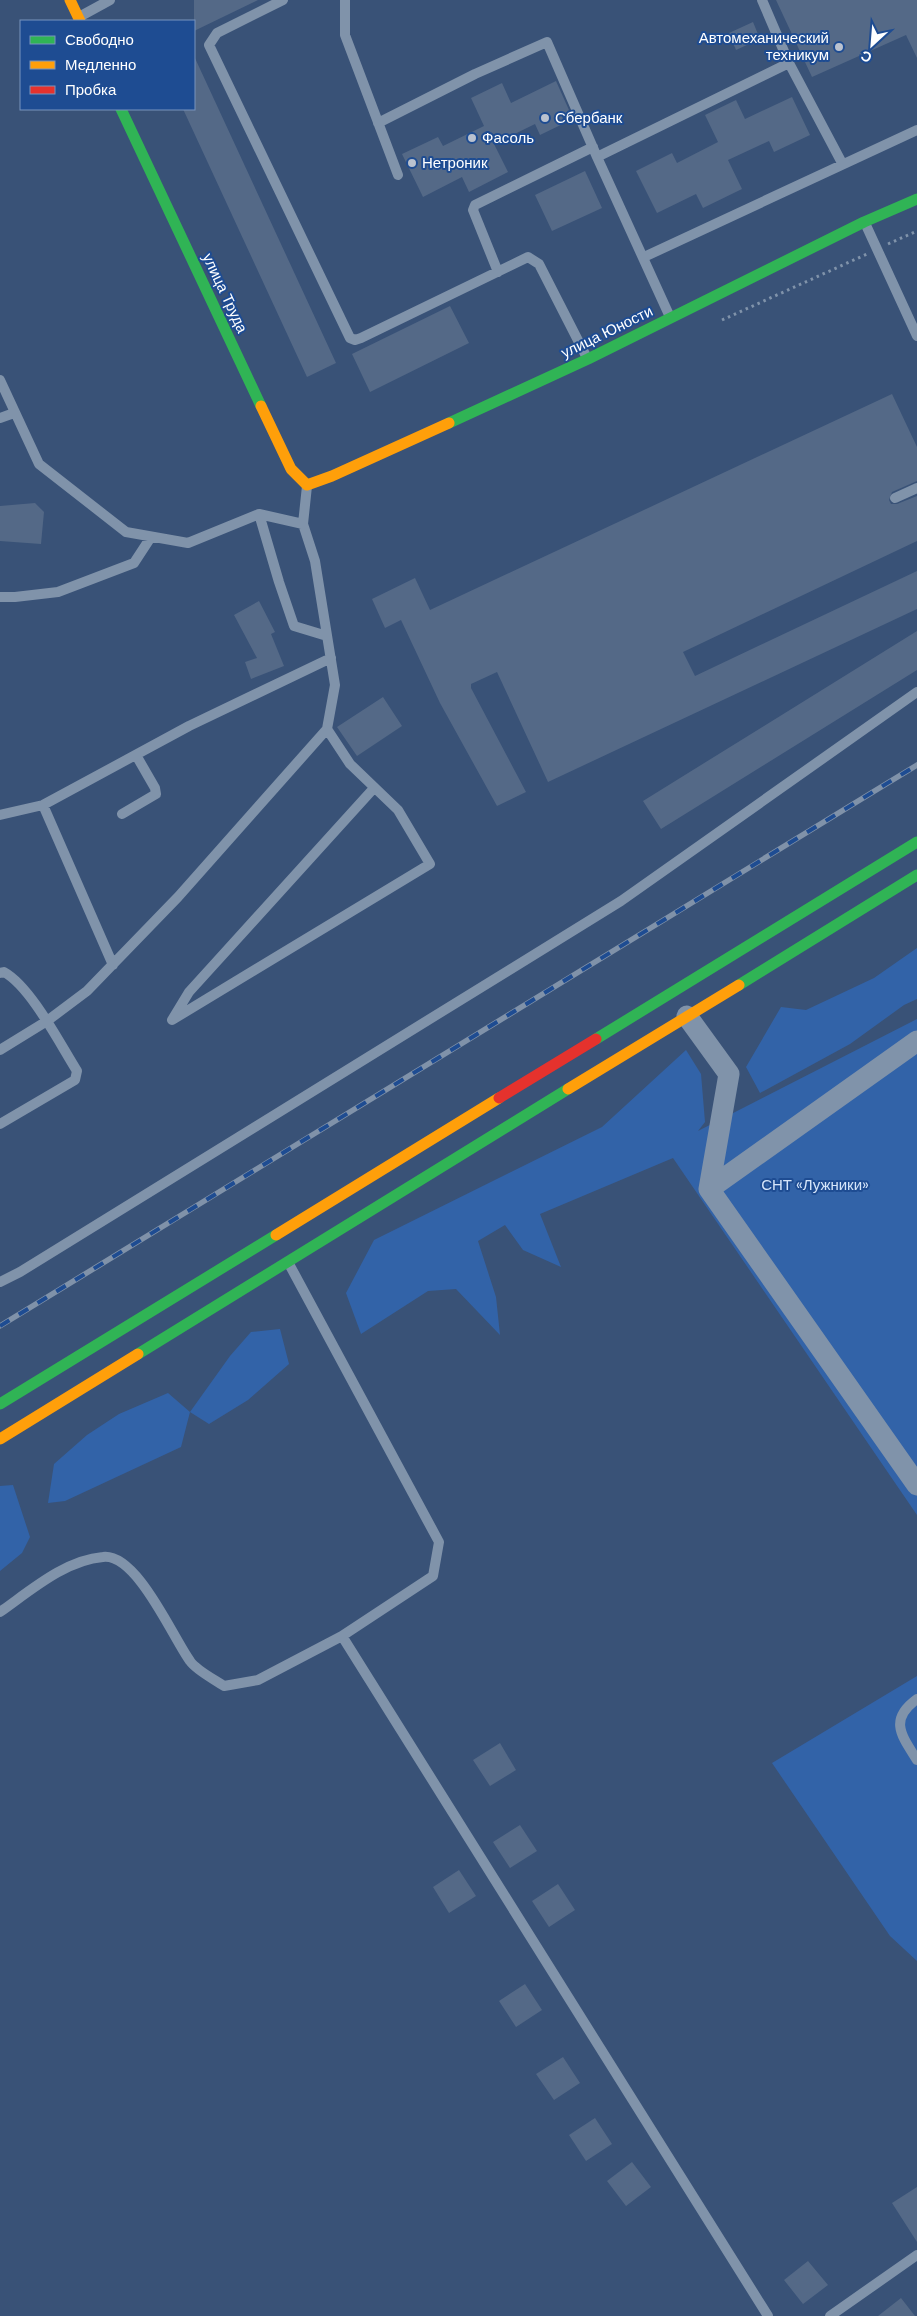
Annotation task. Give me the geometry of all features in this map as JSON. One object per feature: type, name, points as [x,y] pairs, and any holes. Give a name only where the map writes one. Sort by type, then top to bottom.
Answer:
[{"type":"main road","points":[[70,0],[79,19]]},
{"type":"main road","name":"улица Труда","points":[[121,110],[291,469],[307,485]]},
{"type":"main road","name":"улица Юности","points":[[307,485],[332,476],[588,359],[864,222],[917,199]]},
{"type":"main road","points":[[0,1404],[917,842]]},
{"type":"main road","points":[[0,1439],[917,875]]},
{"type":"street","points":[[687,1016],[729,1074],[709,1189],[917,1485]]},
{"type":"street","points":[[709,1189],[917,1041]]},
{"type":"lane","points":[[79,19],[110,0]]},
{"type":"lane","points":[[283,0],[217,33],[209,45],[350,338],[355,340],[361,338],[528,258],[539,264],[588,359]]},
{"type":"lane","points":[[345,0],[345,35],[398,175]]},
{"type":"lane","points":[[762,0],[789,63],[842,163]]},
{"type":"lane","points":[[378,123],[476,74],[547,42],[670,318]]},
{"type":"lane","points":[[498,272],[473,210],[475,205],[789,63]]},
{"type":"lane","points":[[644,257],[842,163],[917,130]]},
{"type":"lane","points":[[864,222],[917,336]]},
{"type":"lane","points":[[0,380],[39,464],[126,532],[188,543],[259,514],[303,524]]},
{"type":"lane","points":[[0,418],[14,413]]},
{"type":"lane","points":[[0,1050],[47,1021],[88,992],[178,897],[327,729],[335,685],[316,560],[303,524],[307,485]]},
{"type":"lane","points":[[895,498],[917,488]]},
{"type":"lane","points":[[259,514],[294,626],[327,636]]},
{"type":"lane","points":[[0,597],[58,592],[134,563],[151,537]]},
{"type":"lane","points":[[0,815],[43,805],[189,726],[330,658]]},
{"type":"lane","points":[[0,1282],[28,1267],[621,902],[917,692]]},
{"type":"lane","points":[[327,729],[350,764],[398,810],[430,864],[172,1020],[189,992],[374,788]]},
{"type":"lane","points":[[122,814],[156,794],[156,788],[136,755]]},
{"type":"lane","points":[[43,805],[113,965]]},
{"type":"lane","points":[[0,973],[4,972],[12,977],[47,1021],[77,1071],[75,1080],[0,1124]]},
{"type":"lane","points":[[0,1612],[54,1575],[85,1560],[105,1556],[123,1563],[154,1599],[191,1663],[224,1686],[258,1680],[342,1636],[433,1576],[439,1542],[288,1262]]},
{"type":"lane","points":[[342,1636],[768,2316]]},
{"type":"lane","points":[[917,1699],[905,1707],[900,1717],[899,1726],[903,1737],[917,1760]]},
{"type":"lane","points":[[830,2316],[917,2256]]},
{"type":"green space","points":[[917,948],[917,999],[904,1005],[850,1044],[760,1093],[746,1067],[781,1007],[806,1010],[874,978]]},
{"type":"green space","name":"СНТ «Лужники»","points":[[917,1019],[917,1515],[673,1158],[540,1214],[561,1267],[523,1250],[505,1225],[478,1241],[496,1297],[500,1335],[456,1289],[428,1291],[361,1334],[346,1293],[374,1240],[602,1127],[686,1050],[701,1074],[705,1122],[698,1131]]},
{"type":"green space","points":[[280,1329],[289,1364],[248,1400],[209,1424],[190,1412],[230,1356],[251,1332]]},
{"type":"green space","points":[[168,1393],[190,1412],[181,1447],[65,1501],[48,1503],[54,1464],[87,1435],[119,1414]]},
{"type":"green space","points":[[13,1485],[30,1537],[22,1553],[0,1571],[0,1486]]},
{"type":"green space","points":[[917,1676],[917,1961],[890,1936],[772,1763]]},
{"type":"building","points":[[194,0],[258,0],[195,31]]},
{"type":"building","name":"Автомеханический техникум","points":[[776,0],[917,0],[917,58],[906,35],[812,77]]},
{"type":"building","points":[[753,22],[760,39],[736,50],[729,33]]},
{"type":"building","points":[[195,58],[336,363],[307,377],[183,110],[195,110]]},
{"type":"building","points":[[556,81],[573,119],[540,135],[535,124],[494,144],[508,172],[469,192],[462,177],[423,197],[402,154],[438,137],[443,146],[484,126],[471,98],[502,83],[511,103]]},
{"type":"building","points":[[792,97],[810,135],[774,152],[769,141],[728,160],[742,189],[703,208],[696,194],[657,213],[636,171],[672,153],[677,163],[718,142],[705,115],[736,100],[745,119]]},
{"type":"building","points":[[585,171],[602,208],[552,231],[535,195]]},
{"type":"building","points":[[450,306],[469,343],[370,392],[352,354]]},
{"type":"building","points":[[892,394],[917,447],[917,481],[892,492],[889,500],[891,504],[897,504],[917,496],[917,541],[683,652],[695,676],[917,571],[917,609],[548,782],[497,672],[471,684],[471,688],[526,792],[497,806],[440,703],[401,620],[385,628],[372,599],[415,578],[430,610]]},
{"type":"building","points":[[35,503],[44,512],[41,544],[0,541],[0,506]]},
{"type":"building","points":[[259,601],[275,632],[271,634],[284,666],[251,679],[245,662],[257,658],[234,615]]},
{"type":"building","points":[[917,631],[917,670],[661,829],[643,801]]},
{"type":"building","points":[[383,697],[402,726],[357,756],[337,727]]},
{"type":"building","points":[[500,1743],[516,1770],[490,1786],[473,1760]]},
{"type":"building","points":[[520,1825],[537,1851],[510,1868],[493,1842]]},
{"type":"building","points":[[459,1870],[476,1896],[449,1913],[433,1887]]},
{"type":"building","points":[[558,1884],[575,1910],[549,1927],[532,1901]]},
{"type":"building","points":[[525,1984],[542,2010],[516,2027],[499,2001]]},
{"type":"building","points":[[563,2057],[580,2083],[554,2100],[536,2074]]},
{"type":"building","points":[[595,2118],[612,2144],[586,2161],[569,2135]]},
{"type":"building","points":[[632,2162],[651,2187],[626,2206],[607,2181]]},
{"type":"building","points":[[917,2187],[917,2242],[892,2203]]},
{"type":"building","points":[[808,2261],[828,2285],[803,2304],[784,2280]]},
{"type":"building","points":[[901,2298],[915,2316],[878,2316]]},
{"type":"railway","points":[[0,1326],[917,765]]},
{"type":"traffic: fast","points":[[121,110],[261,406]]},
{"type":"traffic: fast","points":[[449,423],[588,359],[864,222],[917,199]]},
{"type":"traffic: fast","points":[[596,1039],[917,842]]},
{"type":"traffic: fast","points":[[739,985],[917,875]]},
{"type":"traffic: fast","points":[[138,1354],[568,1089]]},
{"type":"traffic: fast","points":[[0,1404],[276,1235]]},
{"type":"traffic: slow","points":[[70,0],[80,20]]},
{"type":"traffic: slow","points":[[261,406],[291,469],[307,485],[332,476],[449,423]]},
{"type":"traffic: slow","points":[[568,1089],[739,985]]},
{"type":"traffic: slow","points":[[276,1235],[499,1098]]},
{"type":"traffic: slow","points":[[0,1439],[138,1354]]},
{"type":"traffic: jam","points":[[499,1098],[596,1039]]},
{"type":"place","name":"Автомеханический техникум","points":[[839,47]]},
{"type":"place","name":"Сбербанк","points":[[545,118]]},
{"type":"place","name":"Фасоль","points":[[472,138]]},
{"type":"place","name":"Нетроник","points":[[412,163]]}]
